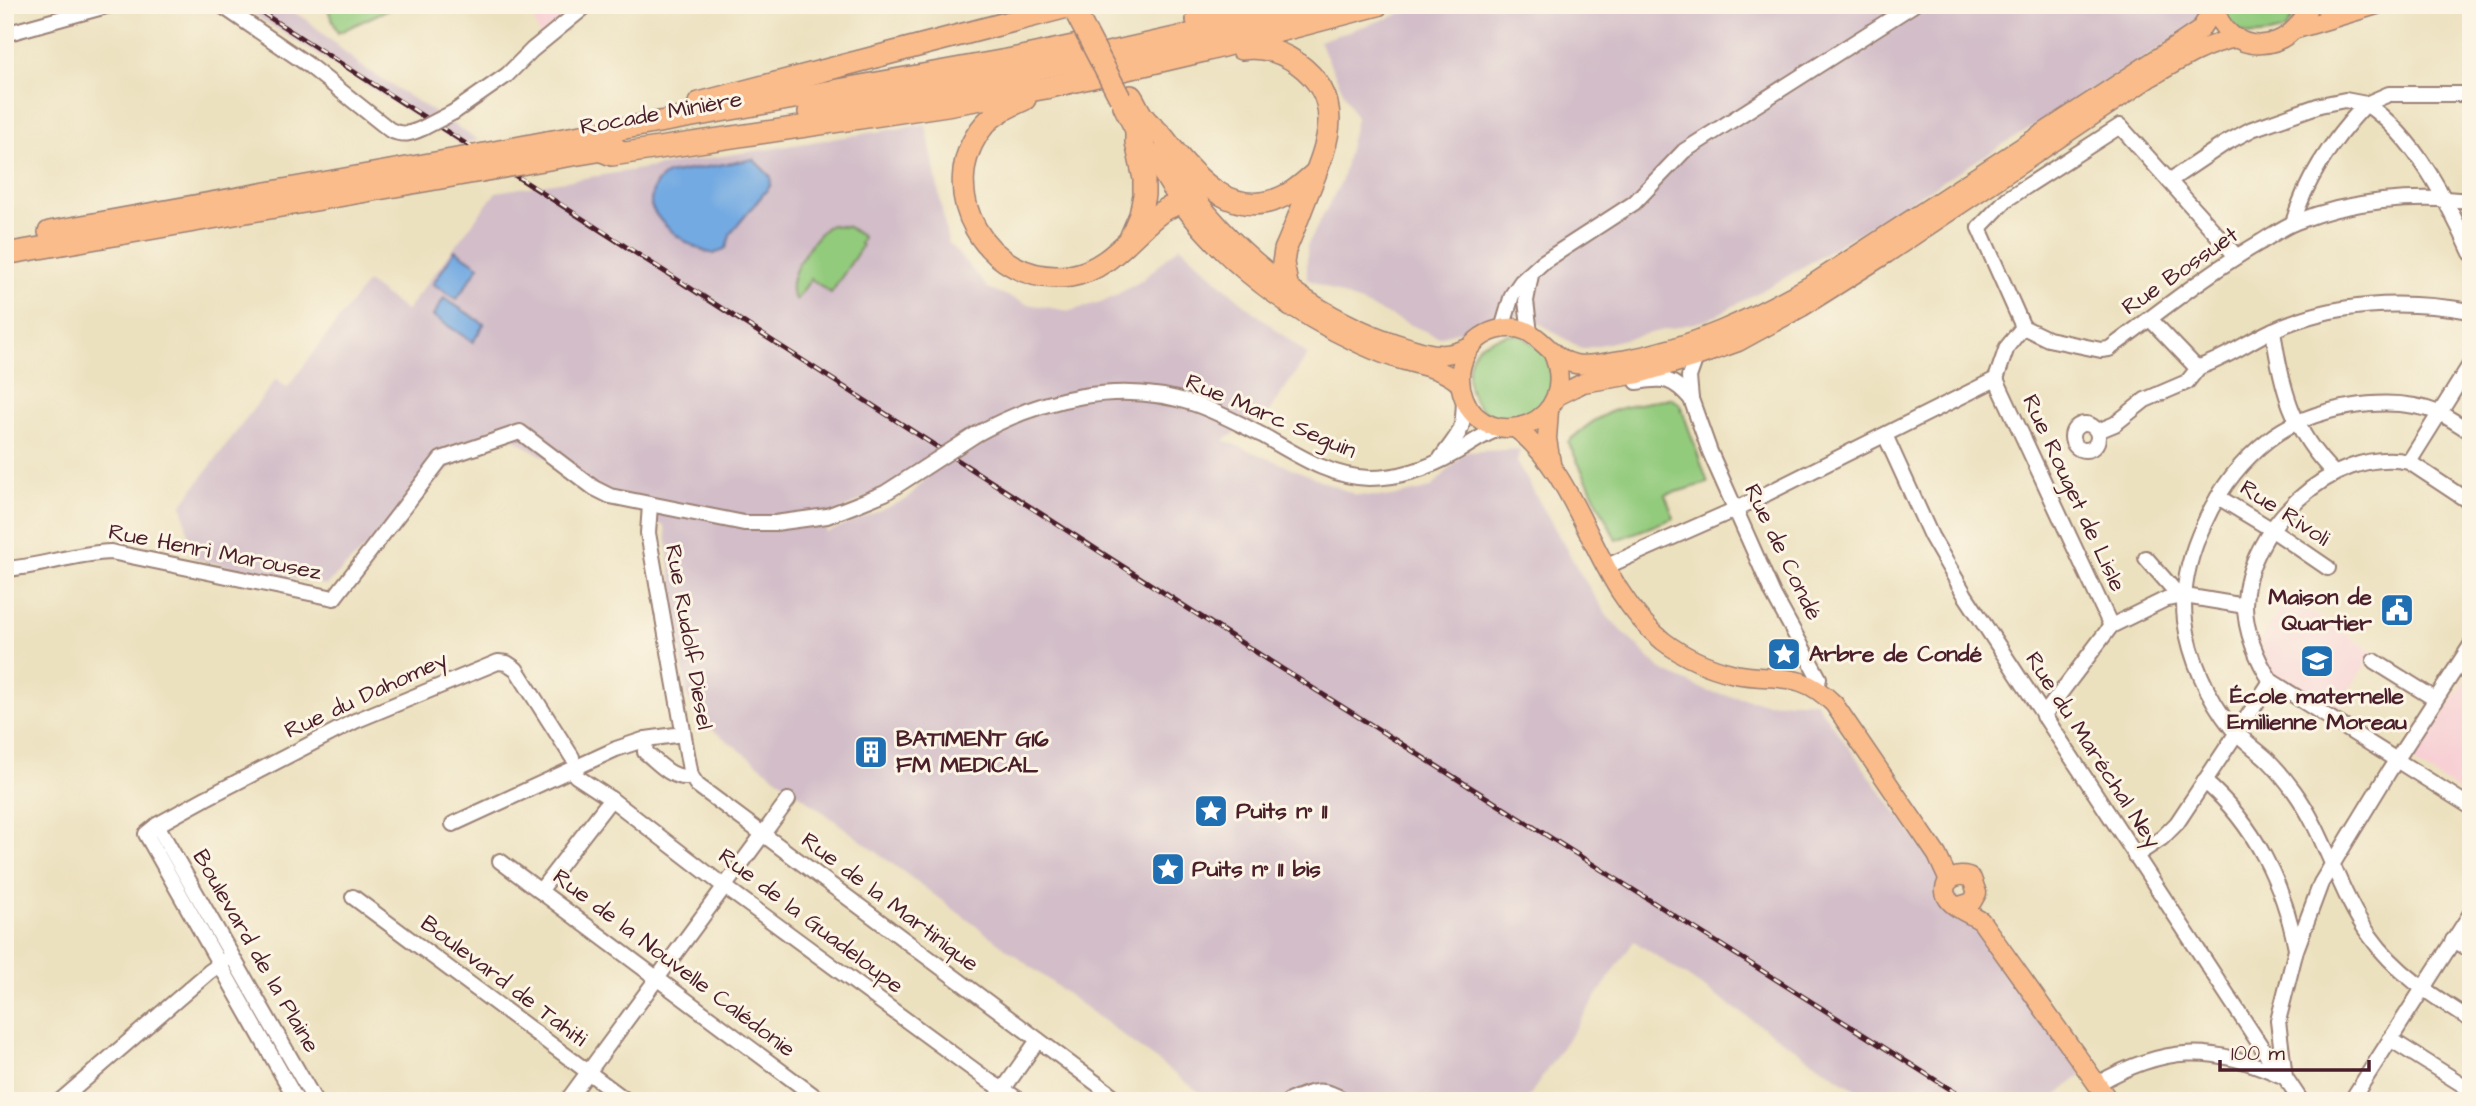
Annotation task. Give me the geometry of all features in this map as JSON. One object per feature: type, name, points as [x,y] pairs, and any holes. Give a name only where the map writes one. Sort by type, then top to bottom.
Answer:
[{"type":"highway","points":[[998,26],[1018,15],[1028,5]]},
{"type":"highway","name":"Rocade Minière","points":[[5,240],[551,150],[1012,59],[1259,5]]},
{"type":"highway","name":"Rocade Minière","points":[[551,150],[602,151],[1009,75],[1322,5]]},
{"type":"highway","points":[[602,151],[612,155],[1046,88],[1208,50],[1378,5]]},
{"type":"highway","points":[[551,150],[998,26],[1078,8],[1141,125],[1136,142],[1142,164],[1144,195],[1140,215],[1126,246]]},
{"type":"highway","points":[[1208,50],[1219,53],[1255,47],[1275,51],[1291,58],[1313,78],[1327,102],[1329,135],[1285,250],[1283,263],[1291,306]]},
{"type":"highway","points":[[1046,88],[997,113],[977,135],[966,161],[963,180],[969,216],[982,242],[999,257],[1017,269],[1037,275],[1072,276],[1105,262],[1162,212],[1189,200]]},
{"type":"highway","points":[[1141,125],[1154,126],[1198,180],[1222,196],[1239,201],[1259,202],[1275,199],[1293,191],[1316,172]]},
{"type":"highway","name":"Rocade Minière","points":[[5,254],[477,163]]},
{"type":"main road","points":[[2297,29],[2309,5]]},
{"type":"main road","points":[[2323,5],[2330,8],[2351,5]]},
{"type":"main road","points":[[1462,391],[1464,358],[1470,347],[1480,337],[1502,328],[1530,332],[1565,361],[1578,365],[1636,358],[1672,349],[1761,313],[1814,282],[2200,30],[2214,7],[2227,30],[2237,38],[2262,45],[2287,37],[2297,29],[2376,5]]},
{"type":"main road","points":[[1508,428],[1527,425],[1583,383],[1639,374],[1696,358],[1738,342],[1802,307],[2149,78],[2194,52],[2237,38]]},
{"type":"main road","points":[[1141,125],[1225,253],[1259,283],[1336,333],[1366,347],[1441,371],[1462,391],[1469,408],[1483,421],[1508,428],[1538,448],[1551,463],[1624,599],[1642,621],[1665,642],[1706,665],[1737,674],[1796,679],[1817,689]]},
{"type":"main road","points":[[1189,200],[1238,246],[1286,285],[1323,309],[1399,344],[1439,354],[1470,347]]},
{"type":"main road","points":[[1551,463],[1547,439],[1559,373],[1552,351]]},
{"type":"main road","name":"Rue de Condé","points":[[1817,689],[1834,704],[1953,878]]},
{"type":"main road","points":[[1982,921],[1947,897],[1945,892],[1953,878],[1972,879],[1977,888],[1975,898],[1982,921],[2109,1101]]},
{"type":"main road","points":[[1959,906],[1968,905],[1975,898]]},
{"type":"street","points":[[5,34],[110,5]]},
{"type":"street","points":[[221,5],[307,64],[390,130],[401,135],[410,135],[454,113],[507,75],[532,50],[587,5]]},
{"type":"street","points":[[1502,328],[1513,295],[1521,282],[1558,251],[1634,203],[1684,151],[1913,5]]},
{"type":"street","points":[[2293,223],[2308,187],[2330,148],[2366,104],[2389,94],[2471,94]]},
{"type":"street","points":[[2169,181],[2224,144],[2279,118],[2345,100],[2366,104],[2387,118],[2446,199],[2471,253]]},
{"type":"street","points":[[1605,567],[1734,510],[1996,379],[2007,347],[2023,327],[1979,228],[2007,199],[2120,125],[2236,256]]},
{"type":"street","name":"Rue Bossuet","points":[[2023,327],[2048,339],[2101,350],[2109,349],[2236,256],[2293,223],[2357,205],[2400,200],[2471,201]]},
{"type":"street","points":[[1530,332],[1526,301],[1532,273]]},
{"type":"street","points":[[2098,431],[2115,424],[2145,400],[2187,382],[2199,367],[2273,330],[2345,308],[2371,304],[2428,304],[2471,311]]},
{"type":"street","points":[[2150,319],[2199,367]]},
{"type":"street","points":[[2273,330],[2288,402],[2296,423],[2306,440],[2334,473]]},
{"type":"street","name":"Rue de Condé","points":[[1696,358],[1689,377],[1691,399],[1734,510],[1773,594],[1819,678],[1817,689]]},
{"type":"street","points":[[2409,463],[2471,363]]},
{"type":"street","points":[[1606,380],[1629,383],[1656,378],[1667,380],[1682,388],[1691,399]]},
{"type":"street","name":"Rue Rouget de Lisle","points":[[1996,379],[2111,626]]},
{"type":"street","points":[[1441,459],[1460,434],[1463,425],[1462,391]]},
{"type":"street","name":"Rue Marc Seguin","points":[[334,598],[441,458],[520,432],[594,488],[624,501],[744,523],[796,521],[827,516],[874,498],[1004,419],[1028,409],[1075,396],[1144,394],[1194,404],[1233,420],[1311,463],[1349,476],[1391,477],[1420,469],[1454,454],[1491,431],[1508,428]]},
{"type":"street","points":[[2471,432],[2438,413],[2391,404],[2365,404],[2296,423],[2268,440],[2230,480],[2218,497],[2194,544],[2188,566],[2185,596],[2185,620],[2198,669],[2219,709],[2237,732],[2269,761],[2292,789],[2316,828],[2369,936],[2385,956],[2422,989],[2471,1020]]},
{"type":"street","name":"Rue du Maréchal Ney","points":[[1885,435],[1931,536],[2043,716],[2270,1060],[2301,1101]]},
{"type":"street","points":[[2471,503],[2409,463],[2371,462],[2334,473],[2301,496],[2271,529],[2247,582],[2245,606],[2247,624],[2260,665],[2270,681],[2471,807]]},
{"type":"street","name":"Rue Rivoli","points":[[2218,497],[2328,568]]},
{"type":"street","name":"Rue Rudolf Diesel","points":[[650,505],[647,528],[691,776]]},
{"type":"street","name":"Rue Henri Marousez","points":[[5,569],[92,552],[111,552],[334,598]]},
{"type":"street","points":[[2146,558],[2174,590],[2185,596],[2245,606]]},
{"type":"street","points":[[2043,716],[2111,626],[2166,600],[2185,596]]},
{"type":"street","points":[[2097,1084],[2148,1059],[2193,1053],[2212,1054],[2246,1062],[2285,1077],[2278,1021],[2296,950],[2321,883],[2471,645]]},
{"type":"street","points":[[2374,661],[2435,699]]},
{"type":"street","name":"Rue du Dahomey","points":[[151,829],[355,721],[498,662],[507,663],[516,669],[572,757]]},
{"type":"street","points":[[2135,856],[2162,838],[2177,823],[2270,681]]},
{"type":"street","points":[[453,824],[616,749],[646,739],[683,734]]},
{"type":"street","name":"Rue de la Martinique","points":[[646,739],[645,752],[674,775],[684,778],[691,776],[697,785],[1120,1101]]},
{"type":"street","name":"Rue de la Guadeloupe","points":[[576,776],[611,799],[999,1095],[1021,1101]]},
{"type":"street","points":[[2204,781],[2243,821],[2274,873],[2291,921],[2296,950]]},
{"type":"street","points":[[541,891],[611,799]]},
{"type":"street","points":[[568,1101],[788,800]]},
{"type":"street","name":"Boulevard de la Plaine","points":[[151,829],[225,960],[297,1101]]},
{"type":"street","name":"Rue de la Nouvelle Calédonie","points":[[500,861],[821,1101]]},
{"type":"street","name":"Boulevard de Tahiti","points":[[353,897],[627,1101]]},
{"type":"street","points":[[2351,1101],[2471,913]]},
{"type":"street","points":[[2453,940],[2471,951]]},
{"type":"street","points":[[60,1101],[225,960]]},
{"type":"street","name":"Boulevard de la Plaine","points":[[225,960],[315,1101]]},
{"type":"street","points":[[2390,1039],[2471,1090]]},
{"type":"street","points":[[999,1095],[1038,1040]]},
{"type":"street","points":[[1289,1101],[1312,1091],[1333,1093],[1345,1101]]},
{"type":"shaded area","points":[[239,5],[279,5],[306,19],[361,66],[478,140],[460,144]]},
{"type":"shaded area","points":[[528,5],[578,5],[540,36]]},
{"type":"shaded area","points":[[1427,5],[2198,5],[2208,19],[1783,279],[1707,320],[1582,349],[1524,314],[1438,337],[1307,279],[1307,246],[1342,180],[1356,118],[1319,41]]},
{"type":"shaded area","points":[[926,124],[948,242],[988,288],[1027,304],[1070,311],[1107,300],[1141,281],[1180,246],[1238,299],[1308,355],[1269,412],[1224,440],[1356,495],[1391,497],[1431,488],[1465,452],[1520,449],[1517,462],[1608,617],[1661,670],[1709,692],[1767,703],[1815,701],[2036,1005],[2082,1074],[2051,1101],[1865,1101],[1855,1089],[1634,941],[1526,1101],[1345,1101],[1333,1093],[1289,1101],[1211,1101],[710,728],[687,696],[665,527],[493,427],[326,585],[195,559],[182,504],[276,379],[287,388],[367,282],[406,311],[496,192]],"holes":[[[941,462],[907,499],[826,533],[828,516]]]},
{"type":"shaded area","name":"École maternelle Emilienne Moreau","points":[[2287,596],[2373,652],[2334,714],[2278,679],[2270,670],[2259,642]]},
{"type":"shaded area","points":[[2468,676],[2471,678],[2471,799],[2413,762]]},
{"type":"green space","points":[[326,5],[397,5],[338,33]]},
{"type":"green space","points":[[2222,5],[2301,5],[2285,30],[2255,35],[2239,31]]},
{"type":"green space","points":[[830,225],[848,227],[863,237],[860,244],[862,246],[831,293],[811,279],[796,300],[792,292],[795,271],[815,239]]},
{"type":"green space","points":[[1509,334],[1521,335],[1547,355],[1551,379],[1546,397],[1536,409],[1524,417],[1511,420],[1487,413],[1477,404],[1470,391],[1468,376],[1470,360],[1479,346]]},
{"type":"green space","points":[[1672,398],[1680,404],[1708,483],[1665,495],[1674,518],[1616,540],[1568,442],[1594,421],[1616,410]]},
{"type":"water","points":[[753,159],[771,177],[770,186],[731,233],[726,248],[714,254],[678,236],[662,222],[651,206],[654,187],[667,174]]},
{"type":"water","points":[[455,250],[479,266],[457,299],[433,284]]},
{"type":"water","points":[[444,298],[484,324],[473,342],[433,316]]},
{"type":"railway","points":[[250,5],[1284,670],[1969,1101]]},
{"type":"place","name":"Maison de Quartier","points":[[2397,610]]},
{"type":"place","name":"Arbre de Condé","points":[[1784,654]]},
{"type":"place","name":"École maternelle Emilienne Moreau","points":[[2317,661]]},
{"type":"place","name":"BATIMENT G16 FM MEDICAL","points":[[871,752]]},
{"type":"place","name":"Puits n° 11","points":[[1211,811]]},
{"type":"place","name":"Puits n° 11 bis","points":[[1168,869]]}]
